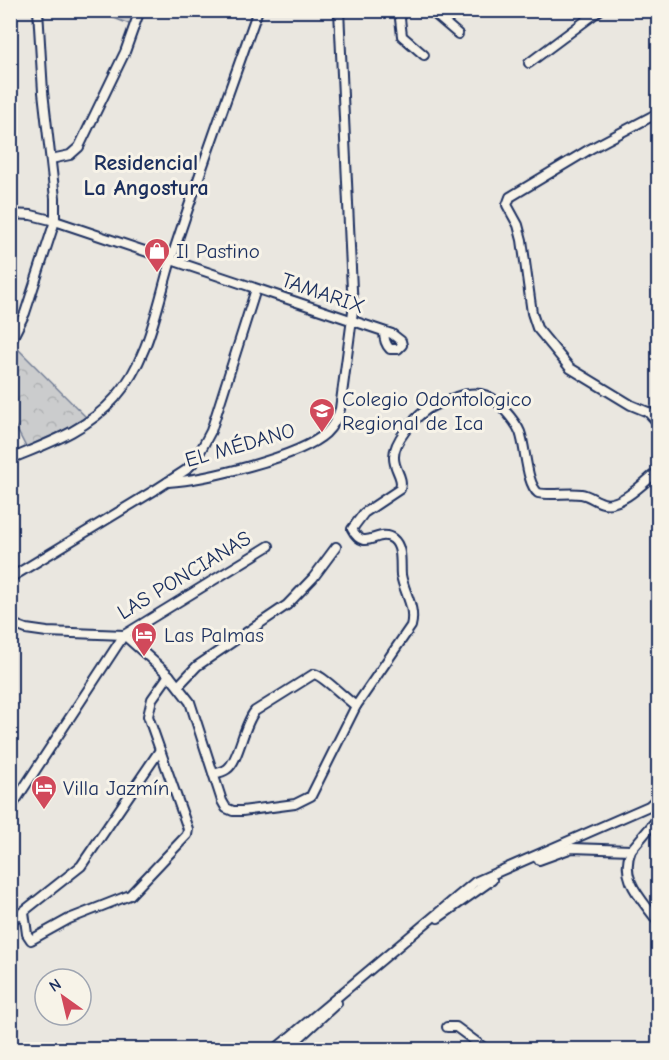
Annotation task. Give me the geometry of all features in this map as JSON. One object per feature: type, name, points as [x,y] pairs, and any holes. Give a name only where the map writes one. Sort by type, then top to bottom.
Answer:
[{"type":"street","points":[[10,343],[25,313],[55,221],[38,10]]},
{"type":"street","points":[[51,159],[70,155],[79,147],[125,52],[140,10]]},
{"type":"street","points":[[10,459],[88,424],[115,398],[131,375],[153,324],[171,260],[258,10]]},
{"type":"street","name":"EL MÉDANO","points":[[10,578],[168,482],[189,480],[242,468],[296,451],[325,434],[336,421],[340,410],[352,322],[339,10]]},
{"type":"street","points":[[399,10],[402,36],[424,55]]},
{"type":"street","points":[[430,10],[458,34]]},
{"type":"street","points":[[529,63],[600,10]]},
{"type":"street","points":[[658,113],[590,148],[507,200],[522,240],[532,313],[537,328],[565,363],[577,373],[606,388],[631,405],[648,412],[658,423]]},
{"type":"street","name":"TAMARIX","points":[[10,214],[31,215],[55,221],[384,332]]},
{"type":"street","points":[[168,482],[186,470],[206,443],[256,289]]},
{"type":"street","points":[[10,809],[124,635],[179,685],[190,702],[226,808],[233,811],[286,806],[304,801],[311,796],[356,706],[408,631],[413,620],[411,603],[401,578],[399,550],[396,542],[386,536],[364,541],[356,537],[352,529],[363,513],[400,489],[402,481],[395,466],[395,450],[411,425],[427,410],[447,400],[472,393],[480,393],[493,398],[520,431],[532,485],[538,493],[558,495],[579,493],[603,503],[612,504],[627,496],[658,471]]},
{"type":"street","name":"LAS PONCIANAS","points":[[10,623],[26,629],[47,632],[124,635],[269,546]]},
{"type":"street","points":[[179,685],[197,666],[287,605],[313,578],[336,547]]},
{"type":"street","points":[[213,774],[222,772],[231,766],[255,711],[314,674],[322,677],[329,686],[356,706]]},
{"type":"street","points":[[24,912],[27,934],[31,940],[69,919],[130,895],[187,835],[188,829],[148,710],[158,688],[169,675]]},
{"type":"street","points":[[10,922],[81,866],[160,750]]},
{"type":"street","points":[[274,1050],[475,882],[649,806],[658,798]]},
{"type":"street","points":[[658,818],[631,850],[626,862],[627,874],[633,889],[658,922]]},
{"type":"street","points":[[286,1050],[391,955],[489,881],[572,848],[631,850]]},
{"type":"street","points":[[447,1027],[456,1027],[487,1050]]},
{"type":"street","points":[[10,1044],[25,1050]]},
{"type":"green space","points":[[95,11],[135,11],[132,25]]},
{"type":"green space","points":[[17,348],[86,417],[69,428],[26,447],[11,418],[11,355]]},
{"type":"place","name":"Il Pastino","points":[[157,274]]},
{"type":"place","name":"Colegio Odontologico Regional de Ica","points":[[322,434]]},
{"type":"place","name":"Las Palmas","points":[[144,658]]},
{"type":"place","name":"Villa Jazmín","points":[[44,811]]},
{"type":"district","name":"Residencial La Angostura","points":[[146,174]]}]
